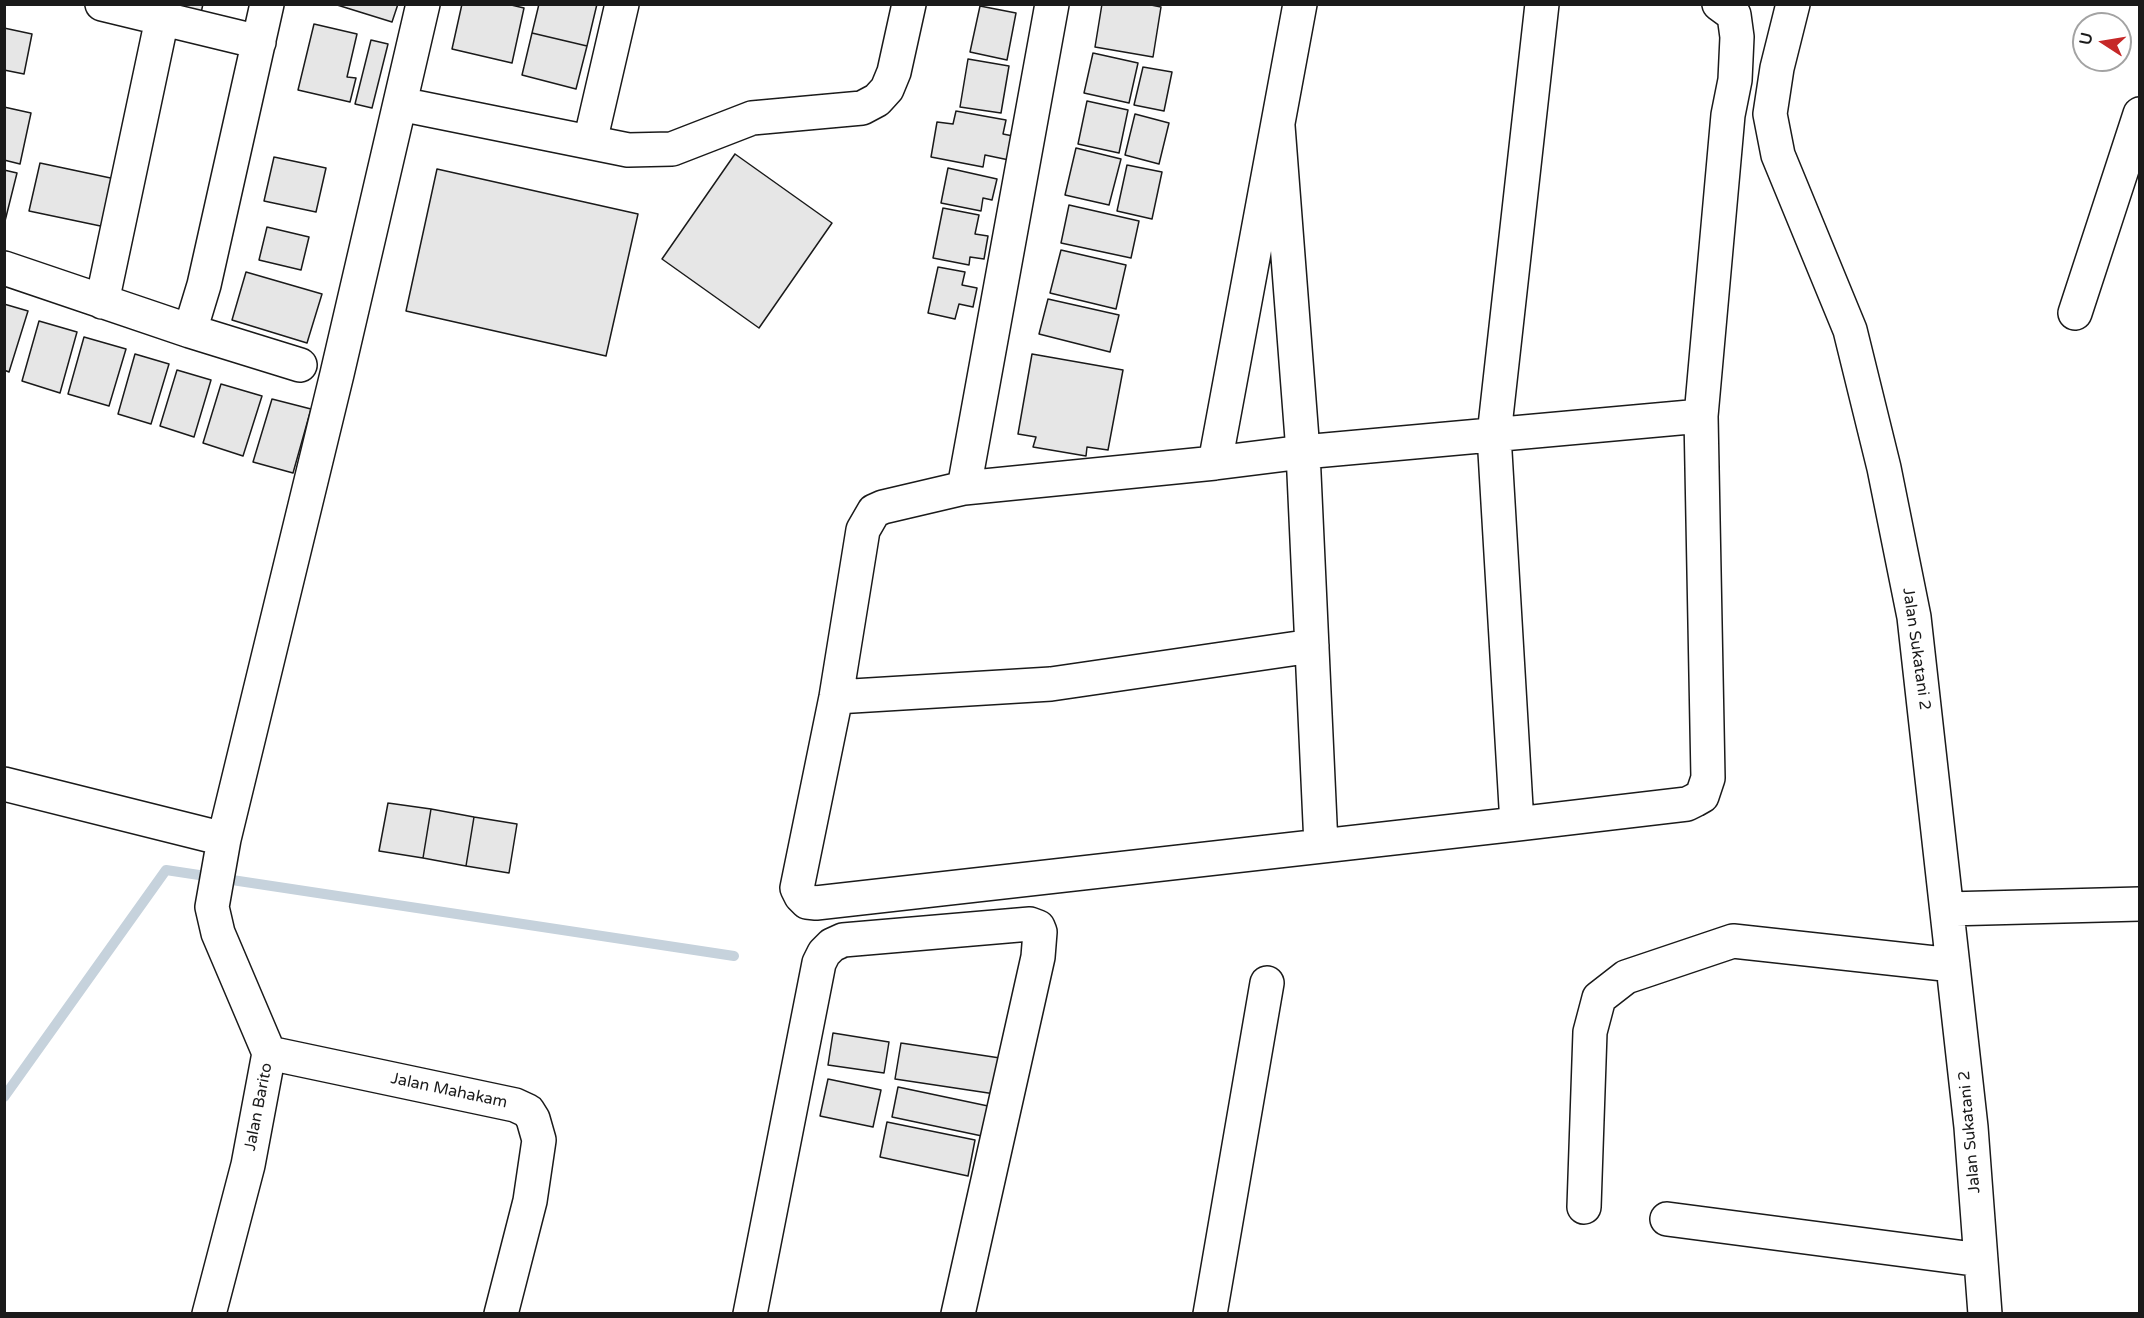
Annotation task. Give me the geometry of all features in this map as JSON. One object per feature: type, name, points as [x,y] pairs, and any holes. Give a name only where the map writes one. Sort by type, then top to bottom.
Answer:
[{"type":"street","points":[[102,4],[259,42]]},
{"type":"street","points":[[190,331],[204,285],[267,4]]},
{"type":"street","points":[[4,784],[222,845],[337,374],[423,4]]},
{"type":"street","points":[[590,142],[622,4]]},
{"type":"street","points":[[400,104],[628,150],[672,149],[752,118],[862,108],[877,100],[887,89],[894,72],[909,4]]},
{"type":"street","points":[[964,488],[1052,4]]},
{"type":"street","points":[[1215,463],[1300,4]]},
{"type":"street","points":[[1517,824],[1494,435],[1542,4]]},
{"type":"street","points":[[1701,416],[1303,452],[964,488],[874,511],[863,530],[836,697],[797,888],[801,896],[807,902],[816,903],[1687,804],[1702,796],[1708,778],[1701,416],[1728,115],[1735,80],[1737,37],[1734,15],[1719,4]]},
{"type":"street","name":"Jalan Sukatani 2","points":[[1793,4],[1777,68],[1770,114],[1778,155],[1850,330],[1884,468],[1914,616],[1971,1127],[1985,1314]]},
{"type":"street","points":[[102,302],[162,19]]},
{"type":"street","points":[[2075,313],[2139,114]]},
{"type":"street","points":[[1278,126],[1303,452],[1322,845]]},
{"type":"street","points":[[4,268],[190,331],[300,365]]},
{"type":"street","points":[[836,697],[1051,684],[1312,646]]},
{"type":"street","name":"Jalan Barito","points":[[209,1314],[248,1166],[269,1053],[218,933],[212,907],[222,845]]},
{"type":"street","points":[[1947,909],[2139,904]]},
{"type":"street","points":[[750,1314],[819,963],[824,953],[832,945],[843,940],[1034,925],[1040,932],[1038,957],[958,1314]]},
{"type":"street","points":[[1584,1207],[1590,1032],[1599,998],[1626,977],[1733,941],[1953,965]]},
{"type":"street","points":[[1210,1314],[1267,983]]},
{"type":"street","name":"Jalan Mahakam","points":[[269,1053],[515,1105],[528,1111],[533,1119],[539,1140],[530,1201],[501,1314]]},
{"type":"street","points":[[1667,1219],[1981,1260]]},
{"type":"building","points":[[161,4],[203,4],[199,22]]},
{"type":"building","points":[[334,4],[398,4],[392,22]]},
{"type":"building","points":[[462,4],[507,4],[524,8],[512,63],[452,49]]},
{"type":"building","points":[[539,4],[597,4],[587,46],[532,33]]},
{"type":"building","points":[[1102,4],[1146,4],[1161,7],[1153,57],[1095,47]]},
{"type":"building","points":[[980,6],[1016,13],[1007,60],[970,52]]},
{"type":"building","points":[[314,24],[357,34],[347,77],[356,78],[350,102],[298,90]]},
{"type":"building","points":[[4,28],[32,34],[24,74],[4,70]]},
{"type":"building","points":[[532,33],[587,46],[576,89],[522,75]]},
{"type":"building","points":[[371,40],[388,44],[372,108],[355,104]]},
{"type":"building","points":[[1093,53],[1138,63],[1129,103],[1084,93]]},
{"type":"building","points":[[968,59],[1009,66],[1001,113],[960,107]]},
{"type":"building","points":[[1143,67],[1172,72],[1164,111],[1134,105]]},
{"type":"building","points":[[1087,101],[1128,110],[1119,153],[1078,144]]},
{"type":"building","points":[[4,107],[31,113],[20,164],[4,160]]},
{"type":"building","points":[[956,111],[1006,120],[1003,134],[1013,136],[1009,160],[985,155],[983,167],[931,157],[937,122],[953,124]]},
{"type":"building","points":[[1135,114],[1169,123],[1159,164],[1125,155]]},
{"type":"building","points":[[1076,148],[1121,159],[1109,205],[1065,195]]},
{"type":"building","points":[[735,154],[832,223],[759,328],[662,259]]},
{"type":"building","points":[[274,157],[326,168],[316,212],[264,201]]},
{"type":"building","points":[[40,163],[120,180],[110,228],[29,211]]},
{"type":"building","points":[[1127,165],[1162,172],[1152,219],[1117,211]]},
{"type":"building","points":[[948,168],[997,179],[992,200],[983,198],[981,211],[941,203]]},
{"type":"building","points":[[437,169],[638,214],[606,356],[406,311]]},
{"type":"building","points":[[4,170],[17,173],[4,225]]},
{"type":"building","points":[[1069,205],[1139,221],[1131,258],[1061,243]]},
{"type":"building","points":[[943,208],[979,215],[975,234],[988,236],[984,259],[970,257],[969,265],[933,258]]},
{"type":"building","points":[[267,227],[309,237],[301,270],[259,260]]},
{"type":"building","points":[[1061,250],[1126,265],[1116,309],[1050,293]]},
{"type":"building","points":[[938,267],[965,272],[962,285],[977,288],[973,307],[959,304],[955,319],[928,313]]},
{"type":"building","points":[[246,272],[322,294],[307,343],[232,320]]},
{"type":"building","points":[[1048,299],[1119,315],[1110,352],[1039,334]]},
{"type":"building","points":[[4,304],[28,311],[9,372],[4,370]]},
{"type":"building","points":[[39,321],[77,332],[60,393],[22,381]]},
{"type":"building","points":[[84,337],[126,349],[109,406],[68,394]]},
{"type":"building","points":[[135,354],[169,364],[151,424],[118,414]]},
{"type":"building","points":[[1032,354],[1123,370],[1108,450],[1087,447],[1086,456],[1033,447],[1036,437],[1018,434]]},
{"type":"building","points":[[177,370],[211,380],[194,437],[160,426]]},
{"type":"building","points":[[221,384],[262,396],[243,456],[203,443]]},
{"type":"building","points":[[272,399],[311,409],[293,473],[253,462]]},
{"type":"building","points":[[388,803],[431,809],[423,858],[379,851]]},
{"type":"building","points":[[431,809],[474,817],[466,866],[423,858]]},
{"type":"building","points":[[474,817],[517,824],[509,873],[466,866]]},
{"type":"building","points":[[833,1033],[889,1042],[884,1073],[828,1065]]},
{"type":"building","points":[[901,1043],[1000,1058],[995,1094],[895,1079]]},
{"type":"building","points":[[828,1079],[881,1090],[873,1127],[820,1116]]},
{"type":"building","points":[[898,1087],[988,1106],[982,1136],[892,1117]]},
{"type":"building","points":[[887,1122],[975,1140],[968,1176],[880,1157]]},
{"type":"waterway","points":[[4,1097],[166,870],[734,956]]}]
